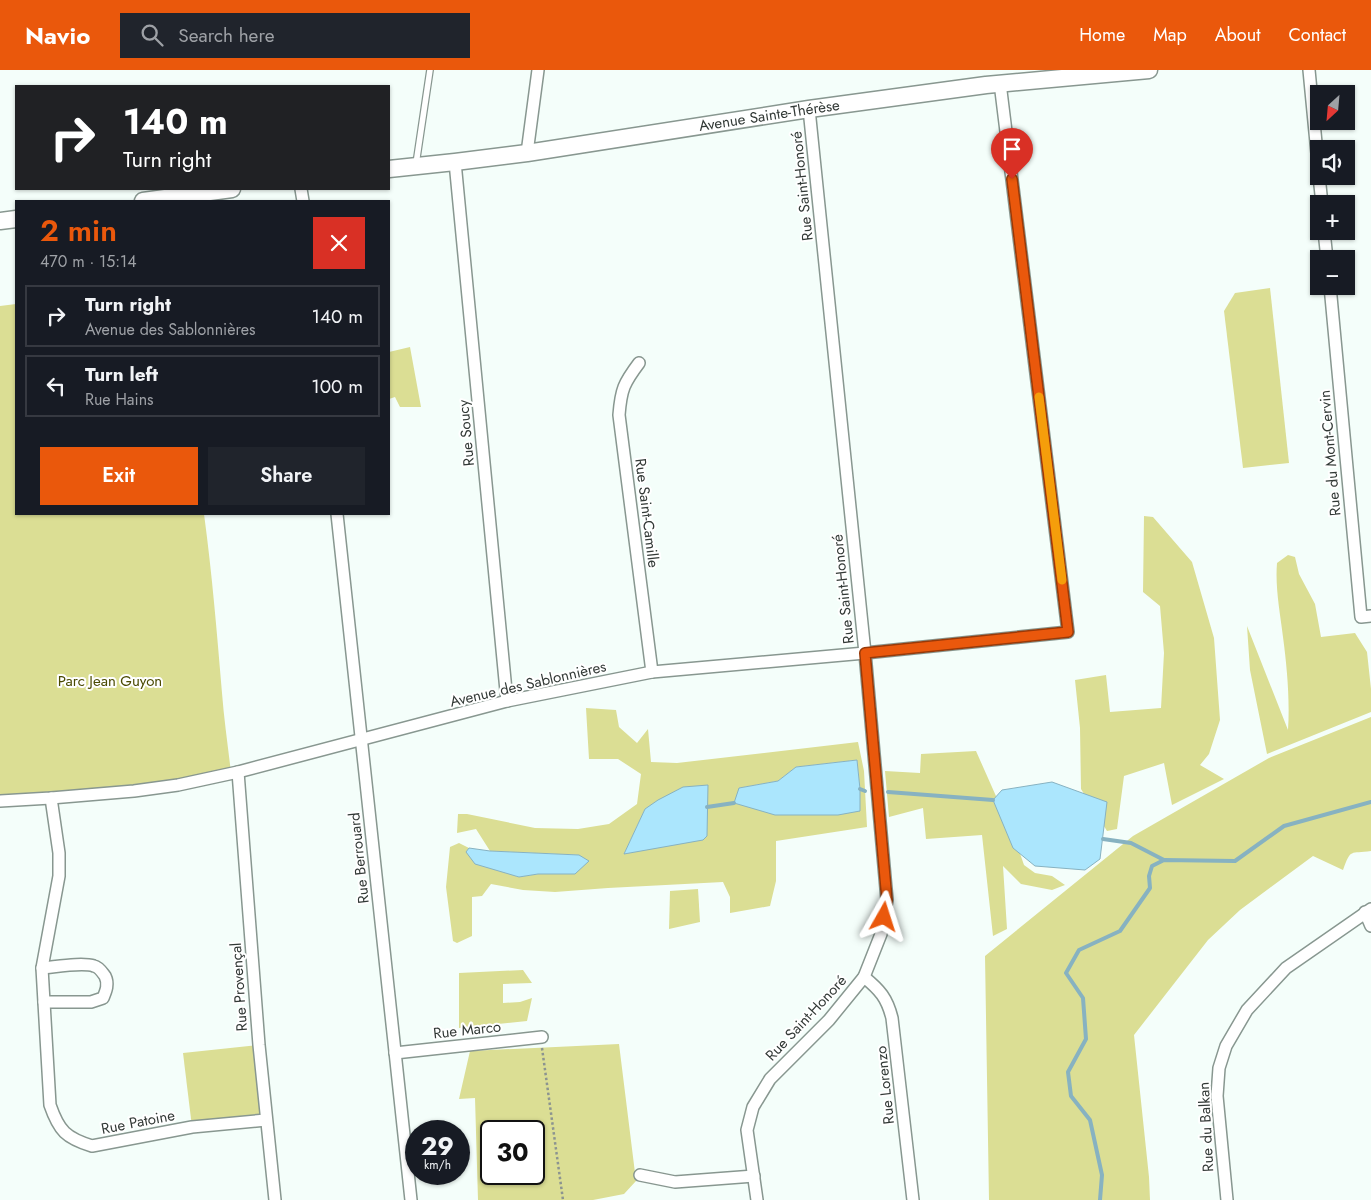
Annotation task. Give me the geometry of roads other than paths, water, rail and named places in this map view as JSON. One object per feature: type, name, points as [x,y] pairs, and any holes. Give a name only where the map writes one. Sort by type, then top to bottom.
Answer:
[{"type":"street","points":[[527,152],[538,70]]},
{"type":"street","name":"Avenue Sainte-Thérèse","points":[[390,169],[527,152],[809,109],[1000,83],[1030,75],[1150,70]]},
{"type":"street","points":[[1309,70],[1316,140]]},
{"type":"street","name":"Avenue des Sablonnières","points":[[0,800],[51,798],[178,785],[238,772],[507,701],[652,672],[1068,632],[1000,83]]},
{"type":"street","name":"Rue Saint-Honoré","points":[[757,1200],[747,1130],[753,1107],[770,1079],[829,1020],[864,977],[881,934],[887,900],[865,653],[809,109]]},
{"type":"street","name":"Rue Soucy","points":[[455,162],[507,701]]},
{"type":"street","points":[[150,200],[225,190]]},
{"type":"street","points":[[0,221],[15,219]]},
{"type":"street","name":"Rue du Mont-Cervin","points":[[1331,295],[1366,617]]},
{"type":"street","name":"Rue Saint-Camille","points":[[639,362],[626,381],[621,398],[620,415],[652,672]]},
{"type":"street","name":"Rue Berrouard","points":[[337,515],[411,1200]]},
{"type":"street","name":"Rue Provençal","points":[[238,772],[259,1044],[275,1200]]},
{"type":"street","name":"Rue Patoine","points":[[51,798],[60,853],[58,876],[42,968],[50,1104],[55,1119],[63,1132],[77,1141],[92,1146],[192,1127],[266,1120]]},
{"type":"street","points":[[1368,910],[1371,926]]},
{"type":"street","name":"Rue du Balkan","points":[[1226,1200],[1217,1096],[1219,1068],[1226,1046],[1247,1010],[1286,968],[1368,910]]},
{"type":"street","points":[[42,968],[85,964],[95,966],[102,971],[106,979],[107,989],[103,998],[91,1002],[44,1002]]},
{"type":"street","name":"Rue Lorenzo","points":[[864,977],[878,988],[889,1003],[913,1200]]},
{"type":"street","name":"Rue Marco","points":[[395,1053],[542,1037]]},
{"type":"street","points":[[640,1175],[675,1182],[754,1176]]},
{"type":"lane","points":[[416,166],[430,70]]},
{"type":"water","points":[[857,760],[860,811],[838,815],[775,815],[734,803],[739,788],[778,781],[796,767]]},
{"type":"water","points":[[1052,782],[1107,802],[1100,859],[1085,870],[1035,866],[1013,848],[993,800],[1002,790]]},
{"type":"water","points":[[708,785],[707,836],[703,840],[624,854],[645,809],[683,787]]},
{"type":"water","points":[[469,848],[490,851],[579,855],[589,861],[575,874],[538,874],[519,877],[475,864],[466,852]]},
{"type":"waterway","points":[[860,789],[865,791]]},
{"type":"waterway","points":[[888,792],[993,800]]},
{"type":"waterway","points":[[1100,1200],[1102,1175],[1090,1120],[1071,1096],[1068,1072],[1086,1039],[1083,998],[1066,973],[1079,950],[1120,931],[1150,888],[1149,876],[1152,866],[1164,860],[1235,861],[1284,826],[1371,802]]},
{"type":"waterway","points":[[707,807],[734,803]]},
{"type":"waterway","points":[[1103,839],[1131,843],[1164,860]]},
{"type":"park label","name":"Parc Jean Guyon","points":[[110,681]]}]
